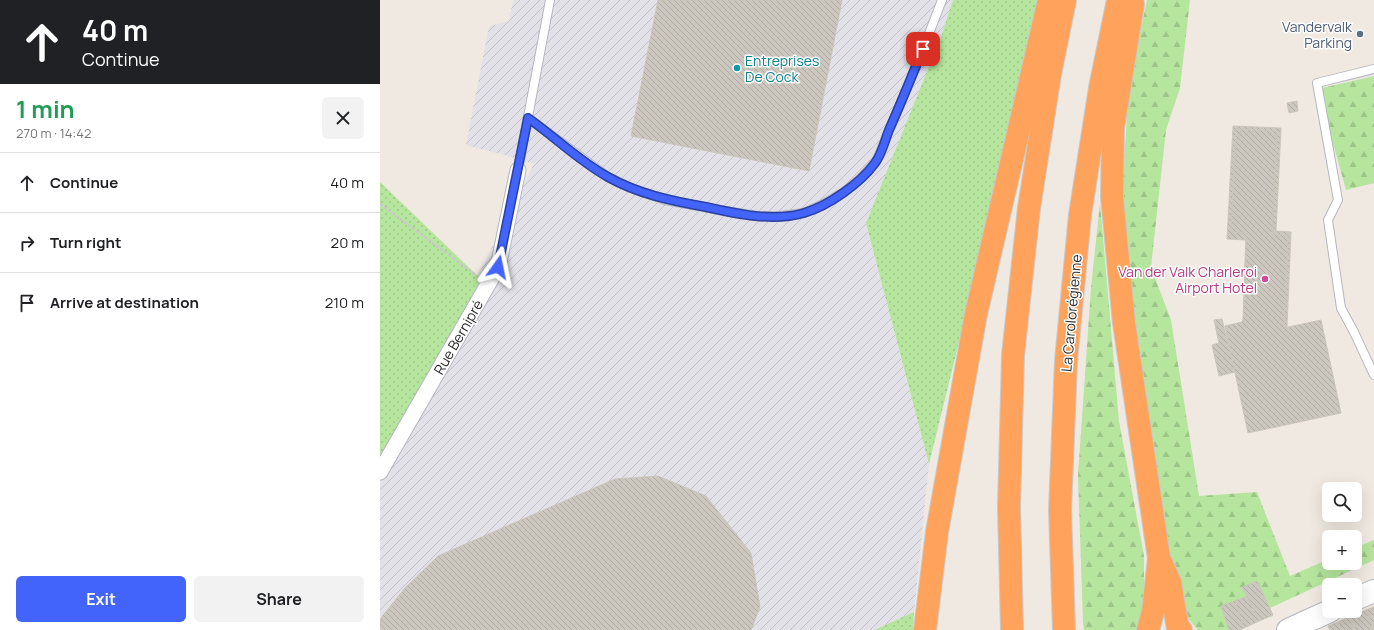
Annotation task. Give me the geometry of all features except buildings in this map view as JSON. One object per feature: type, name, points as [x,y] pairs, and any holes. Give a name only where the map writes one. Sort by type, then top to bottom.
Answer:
[{"type":"highway","points":[[925,630],[938,532],[976,314],[1049,0]]},
{"type":"highway","points":[[1012,630],[1009,507],[1013,354],[1029,208],[1050,74],[1065,0]]},
{"type":"highway","name":"La Carolorégienne","points":[[1064,630],[1060,510],[1066,361],[1080,215],[1100,88],[1118,0]]},
{"type":"highway","points":[[1132,0],[1133,4],[1113,128],[1112,197],[1124,323],[1159,558],[1153,612],[1148,630]]},
{"type":"highway","points":[[1159,558],[1170,582],[1178,629],[1181,630]]},
{"type":"main road","points":[[1362,596],[1374,591]]},
{"type":"main road","points":[[1288,630],[1322,615]]},
{"type":"street","name":"Rue Bernipré","points":[[380,472],[498,267],[518,170]]},
{"type":"lane","points":[[518,170],[550,0]]},
{"type":"lane","points":[[528,118],[608,177],[634,189],[665,200],[751,215],[780,216],[804,213],[824,204],[844,192],[859,180],[876,162],[942,0]]},
{"type":"lane","points":[[1374,69],[1317,83],[1338,200],[1328,220],[1341,308],[1374,375]]},
{"type":"path","points":[[380,204],[453,257],[488,285]]},
{"type":"shaded area","points":[[513,0],[954,0],[947,24],[866,223],[929,464],[914,612],[874,630],[380,630],[380,470],[534,164],[466,145],[489,26],[509,21]]},
{"type":"green space","points":[[953,0],[1043,0],[929,464],[866,223],[941,37]]},
{"type":"green space","points":[[1147,0],[1190,0],[1180,88],[1166,130],[1151,267],[1171,320],[1199,496],[1257,492],[1290,576],[1322,562],[1322,570],[1352,570],[1335,578],[1322,578],[1322,584],[1270,608],[1273,616],[1235,630],[1198,630],[1174,602],[1118,264],[1128,99],[1127,95]]},
{"type":"green space","points":[[1374,76],[1374,183],[1346,190],[1318,89]]},
{"type":"green space","points":[[380,182],[482,280],[380,477]]},
{"type":"green space","points":[[1100,203],[1119,421],[1144,556],[1144,588],[1140,630],[1084,630],[1083,623],[1078,475],[1091,288]]},
{"type":"green space","points":[[1374,540],[1374,560],[1362,566],[1362,545]]},
{"type":"green space","points":[[914,612],[913,630],[874,630]]},
{"type":"place","name":"Vandervalk Parking","points":[[1360,34]]},
{"type":"place","name":"Entreprises De Cock","points":[[737,68]]},
{"type":"place","name":"Van der Valk Charleroi Airport Hotel","points":[[1265,279]]},
{"type":"route","points":[[498,267],[528,118],[608,177],[634,189],[665,200],[758,216],[780,216],[804,213],[824,204],[844,192],[859,180],[876,162],[923,49]]}]
